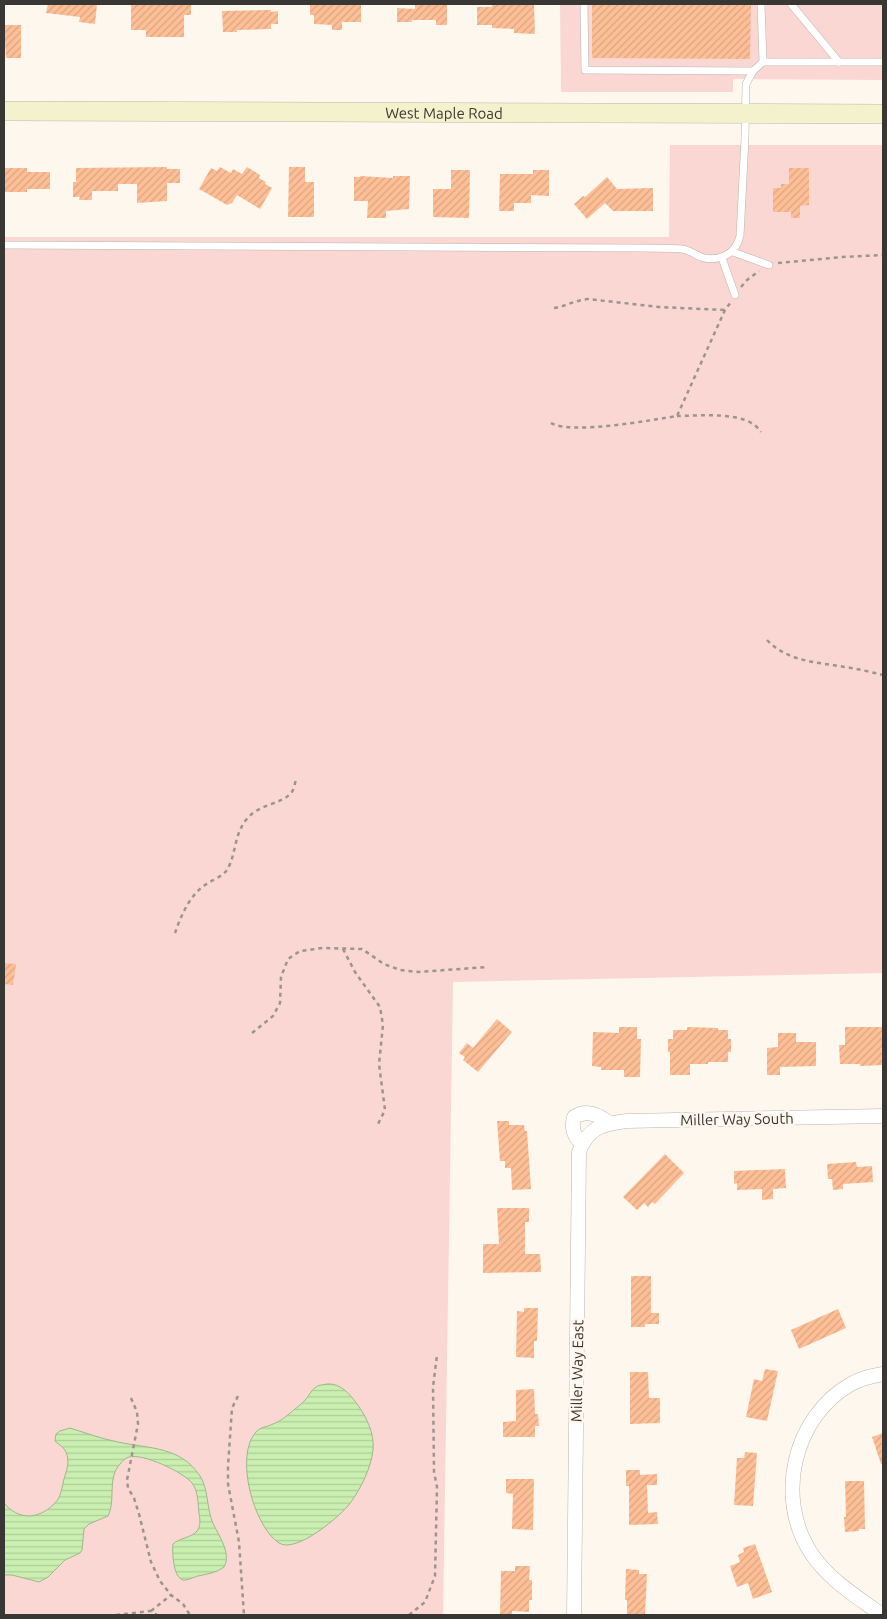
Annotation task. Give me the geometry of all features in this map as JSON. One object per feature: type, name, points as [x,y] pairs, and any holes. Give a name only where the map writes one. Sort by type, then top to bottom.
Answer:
[{"type":"main road","name":"West Maple Road","points":[[4,111],[883,114]]},
{"type":"street","points":[[582,1144],[575,1137],[573,1131],[574,1117],[587,1113],[599,1115],[609,1123]]},
{"type":"street","name":"Miller Way South","points":[[582,1144],[592,1131],[609,1123],[883,1116]]},
{"type":"street","name":"Miller Way East","points":[[574,1615],[580,1152],[582,1144]]},
{"type":"street","points":[[882,1615],[819,1565],[804,1541],[798,1527],[792,1493],[792,1481],[796,1454],[815,1416],[832,1398],[852,1383],[866,1377],[883,1374]]},
{"type":"lane","points":[[584,4],[585,70],[753,71]]},
{"type":"lane","points":[[761,4],[764,62]]},
{"type":"lane","points":[[791,4],[839,62]]},
{"type":"lane","points":[[4,244],[638,248],[684,249],[704,258],[722,258],[733,252],[740,236],[746,84],[753,71],[764,62],[883,62]]},
{"type":"lane","points":[[733,252],[769,265]]},
{"type":"lane","points":[[722,258],[735,296]]},
{"type":"path","points":[[677,416],[725,310],[747,280],[769,265],[842,257],[883,256]]},
{"type":"path","points":[[554,308],[566,306],[578,300],[588,299],[659,307],[725,310]]},
{"type":"path","points":[[551,423],[557,426],[577,428],[627,424],[677,416],[725,416],[746,421],[758,427],[761,432]]},
{"type":"path","points":[[767,640],[775,649],[815,664],[844,667],[883,675]]},
{"type":"path","points":[[175,933],[180,917],[190,900],[203,886],[225,873],[230,864],[237,838],[246,820],[261,807],[280,800],[292,792],[296,779]]},
{"type":"path","points":[[252,1033],[273,1016],[280,1002],[281,977],[288,960],[300,951],[323,948],[362,950],[384,964],[400,970],[418,972],[488,967]]},
{"type":"path","points":[[342,949],[355,972],[380,1007],[383,1025],[379,1064],[385,1110],[378,1124]]},
{"type":"path","points":[[409,1615],[425,1602],[435,1576],[437,1487],[434,1472],[433,1387],[437,1354]]},
{"type":"path","points":[[238,1396],[232,1408],[228,1484],[240,1542],[244,1615]]},
{"type":"path","points":[[131,1398],[137,1412],[138,1424],[127,1480],[128,1488],[136,1506],[150,1562],[160,1581],[171,1595],[183,1604],[190,1615]]},
{"type":"path","points":[[116,1615],[150,1611],[171,1595]]},
{"type":"path","points":[[150,1611],[157,1615]]},
{"type":"shaded area","points":[[560,4],[883,4],[883,80],[733,79],[733,92],[561,92]]},
{"type":"shaded area","points":[[670,145],[883,145],[883,973],[453,982],[443,1615],[4,1615],[4,237],[669,237]]},
{"type":"shaded area","points":[[327,1384],[336,1385],[344,1390],[364,1414],[373,1438],[370,1464],[355,1496],[338,1516],[307,1539],[287,1545],[279,1543],[270,1535],[262,1522],[250,1490],[247,1457],[250,1443],[258,1430],[282,1420],[307,1398],[314,1388]]},
{"type":"shaded area","points":[[70,1428],[112,1441],[164,1450],[183,1459],[192,1466],[203,1481],[212,1521],[225,1550],[226,1562],[224,1567],[215,1572],[186,1580],[180,1578],[175,1569],[173,1544],[192,1535],[200,1525],[195,1489],[192,1483],[172,1469],[143,1458],[129,1457],[116,1470],[108,1516],[89,1524],[84,1529],[80,1553],[65,1560],[48,1577],[39,1582],[12,1575],[4,1575],[4,1503],[15,1513],[28,1516],[41,1513],[56,1502],[61,1492],[68,1462],[65,1450],[55,1441],[56,1434]]},
{"type":"building","points":[[48,4],[97,4],[95,24],[79,22],[80,17],[46,13]]},
{"type":"building","points":[[131,4],[191,4],[191,15],[184,15],[184,37],[146,37],[146,30],[131,30]]},
{"type":"building","points":[[310,4],[361,4],[361,22],[342,22],[342,30],[332,30],[332,25],[314,24],[314,15],[310,15]]},
{"type":"building","points":[[492,4],[534,4],[535,34],[514,33],[514,29],[492,28],[492,25],[477,25],[477,7],[492,7]]},
{"type":"building","points":[[592,4],[751,4],[750,59],[592,58]]},
{"type":"building","points":[[415,5],[447,5],[447,25],[436,25],[436,20],[397,22],[397,8],[415,9]]},
{"type":"building","points":[[271,10],[271,12],[278,11],[278,24],[271,24],[271,29],[223,32],[222,11]]},
{"type":"building","points":[[4,25],[21,25],[21,58],[6,58]]},
{"type":"building","points":[[167,167],[167,169],[180,169],[180,183],[167,183],[167,201],[137,203],[137,184],[118,184],[118,191],[92,191],[92,200],[79,200],[80,197],[73,197],[73,182],[76,182],[76,168]]},
{"type":"building","points":[[220,167],[231,173],[233,169],[242,174],[247,167],[260,175],[259,178],[272,188],[260,209],[237,195],[232,203],[227,205],[199,189],[211,168],[217,171]]},
{"type":"building","points":[[289,167],[305,167],[305,182],[314,182],[314,217],[288,217]]},
{"type":"building","points":[[5,168],[27,168],[27,172],[50,172],[50,189],[4,192]]},
{"type":"building","points":[[789,168],[809,168],[809,205],[800,206],[800,218],[791,218],[791,212],[773,212],[773,188],[781,188],[781,184],[789,184]]},
{"type":"building","points":[[451,170],[470,170],[469,218],[433,217],[433,189],[451,189]]},
{"type":"building","points":[[533,170],[549,170],[549,196],[531,195],[531,203],[514,203],[514,211],[499,211],[500,174],[533,174]]},
{"type":"building","points":[[393,176],[410,176],[409,209],[386,211],[386,218],[367,218],[368,201],[354,201],[354,177],[393,178]]},
{"type":"building","points":[[607,177],[617,189],[653,188],[653,211],[613,211],[605,203],[587,219],[574,204],[583,196],[585,197]]},
{"type":"building","points":[[4,963],[16,964],[13,985],[4,984]]},
{"type":"building","points":[[497,1019],[512,1032],[478,1072],[463,1060],[465,1057],[459,1053],[467,1043],[473,1048]]},
{"type":"building","points":[[619,1027],[637,1027],[637,1039],[641,1039],[640,1077],[624,1077],[624,1070],[601,1070],[601,1067],[592,1066],[593,1032],[619,1033]]},
{"type":"building","points":[[687,1027],[728,1030],[728,1039],[731,1039],[731,1052],[728,1052],[728,1062],[690,1064],[690,1075],[670,1075],[668,1039],[673,1039],[673,1030],[687,1030]]},
{"type":"building","points":[[845,1027],[883,1027],[883,1065],[860,1066],[860,1064],[840,1064],[839,1045],[845,1045]]},
{"type":"building","points":[[778,1033],[796,1033],[796,1042],[816,1042],[816,1066],[780,1067],[780,1075],[767,1075],[767,1048],[778,1047]]},
{"type":"building","points":[[497,1121],[509,1121],[509,1125],[524,1125],[525,1131],[527,1131],[531,1189],[512,1190],[511,1168],[505,1168],[505,1161],[500,1161]]},
{"type":"building","points":[[665,1154],[684,1173],[655,1204],[652,1202],[648,1207],[644,1203],[637,1210],[623,1197]]},
{"type":"building","points":[[856,1162],[857,1167],[872,1166],[873,1182],[843,1184],[843,1189],[833,1190],[832,1179],[828,1179],[827,1164]]},
{"type":"building","points":[[785,1169],[786,1188],[773,1189],[773,1199],[762,1200],[762,1189],[737,1190],[737,1183],[734,1184],[734,1171]]},
{"type":"building","points":[[497,1208],[529,1208],[529,1222],[525,1222],[525,1254],[540,1254],[541,1272],[483,1273],[483,1244],[499,1244]]},
{"type":"building","points":[[631,1276],[651,1276],[651,1313],[659,1313],[659,1324],[631,1327]]},
{"type":"building","points":[[524,1308],[538,1308],[537,1341],[534,1341],[534,1358],[516,1357],[517,1311],[524,1312]]},
{"type":"building","points":[[838,1309],[846,1328],[799,1349],[791,1330]]},
{"type":"building","points":[[765,1369],[778,1371],[767,1421],[746,1417],[754,1379],[762,1381]]},
{"type":"building","points":[[630,1372],[648,1372],[649,1398],[660,1398],[660,1423],[630,1424]]},
{"type":"building","points":[[534,1389],[535,1414],[538,1414],[539,1426],[535,1426],[535,1437],[503,1437],[503,1422],[516,1421],[516,1390]]},
{"type":"building","points":[[883,1433],[883,1464],[881,1464],[872,1437]]},
{"type":"building","points":[[745,1452],[757,1453],[753,1506],[734,1505],[737,1458],[744,1458]]},
{"type":"building","points":[[626,1470],[640,1470],[640,1475],[657,1474],[657,1485],[647,1485],[648,1513],[657,1512],[658,1524],[629,1525],[629,1486],[626,1486]]},
{"type":"building","points":[[506,1479],[534,1479],[533,1530],[512,1529],[513,1494],[506,1493]]},
{"type":"building","points":[[845,1481],[864,1481],[865,1529],[845,1532]]},
{"type":"building","points":[[755,1544],[772,1592],[753,1599],[748,1583],[737,1587],[730,1566],[740,1562],[738,1555],[744,1552],[743,1548]]},
{"type":"building","points":[[515,1566],[530,1566],[529,1580],[532,1580],[532,1600],[529,1600],[529,1612],[512,1611],[512,1615],[500,1615],[501,1571],[515,1571]]},
{"type":"building","points":[[626,1569],[639,1570],[639,1574],[647,1574],[645,1615],[627,1615],[627,1600],[625,1600]]}]
